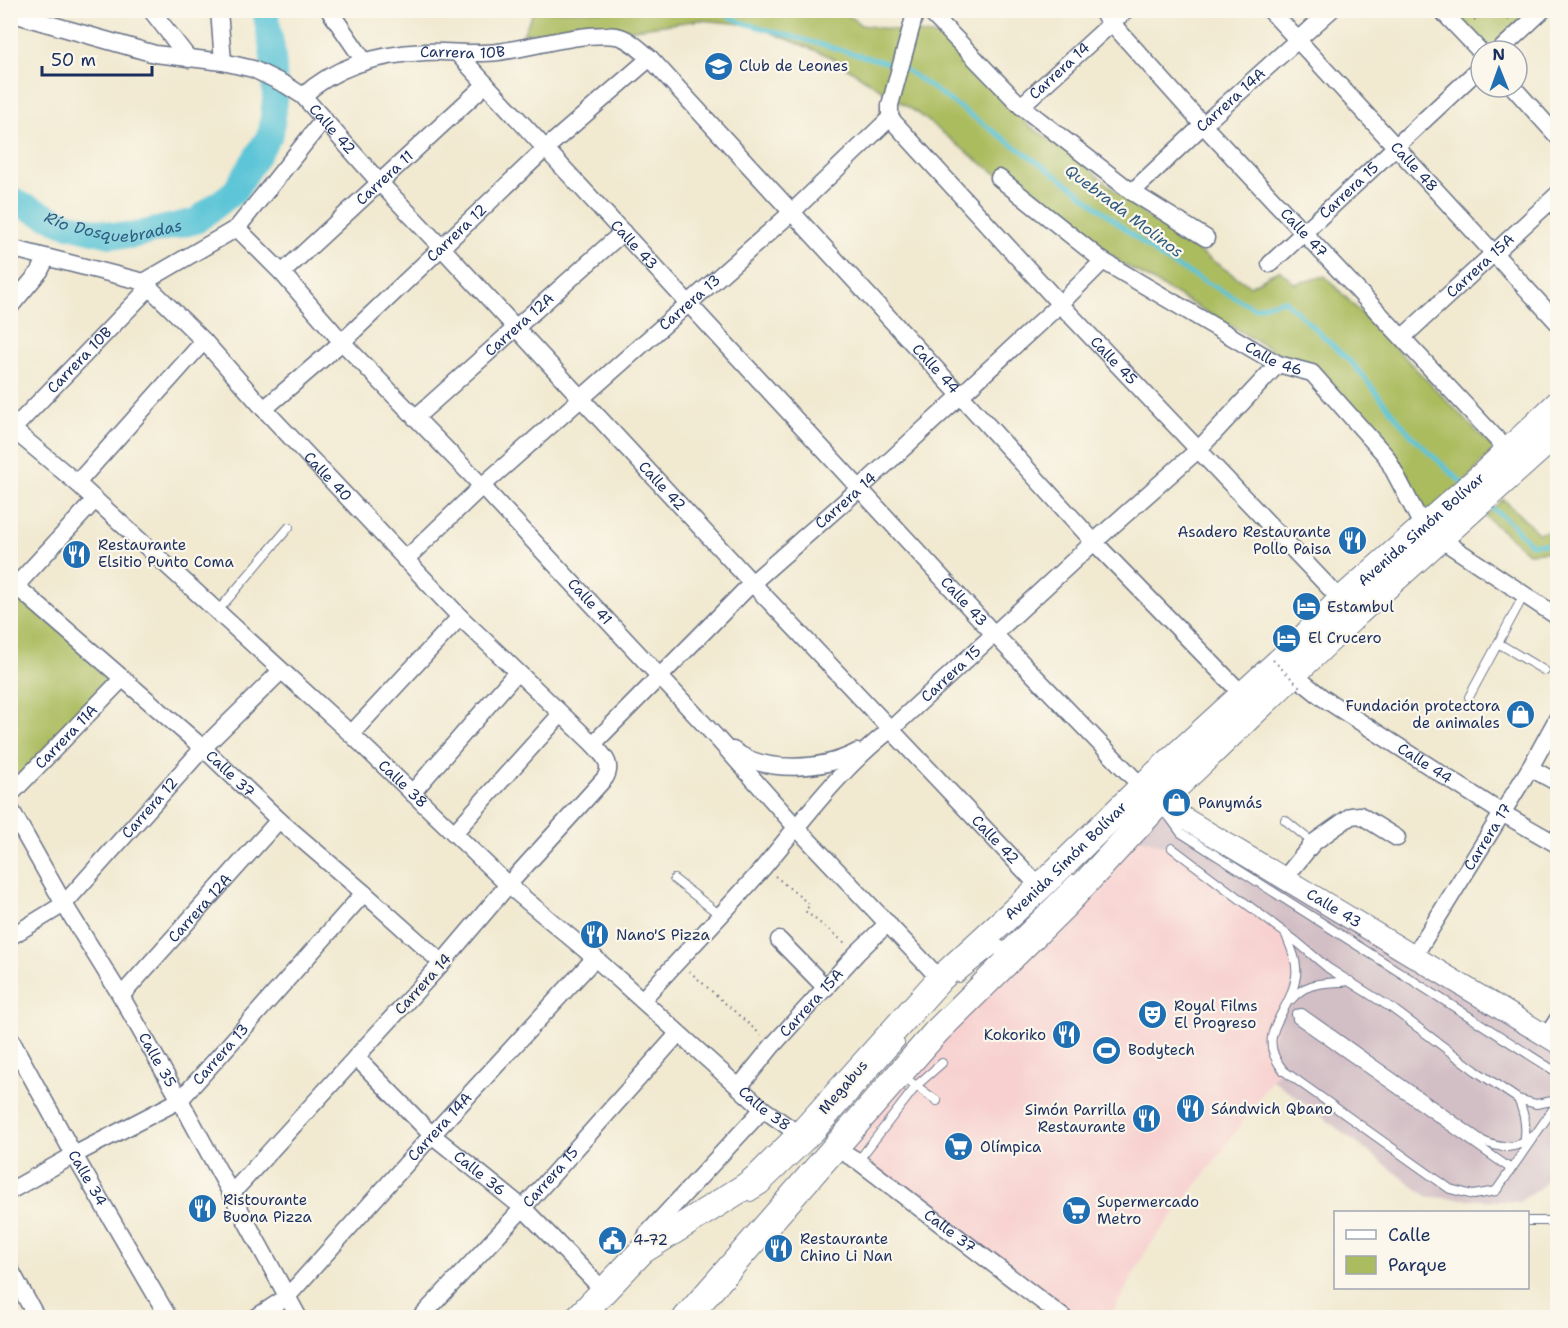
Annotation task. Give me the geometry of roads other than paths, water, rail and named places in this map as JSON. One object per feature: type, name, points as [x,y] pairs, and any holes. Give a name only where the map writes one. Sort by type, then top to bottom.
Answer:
[{"type":"main road","name":"Avenida Simón Bolívar","points":[[1492,479],[1508,451],[1557,404]]},
{"type":"main road","name":"Avenida Simón Bolívar","points":[[691,1313],[835,1148],[908,1080],[938,1031],[1065,905],[1150,795],[1165,792],[1242,694],[1293,649],[1341,600],[1431,532],[1492,479],[1557,432]]},
{"type":"main road","name":"Avenida Simón Bolívar","points":[[578,1317],[642,1251],[746,1186],[800,1135],[944,983],[1040,887],[1150,795],[1297,681],[1431,532]]},
{"type":"street","points":[[151,10],[189,59]]},
{"type":"street","points":[[219,10],[223,62]]},
{"type":"street","points":[[329,10],[364,61]]},
{"type":"street","points":[[890,118],[890,105],[916,10]]},
{"type":"street","points":[[928,10],[1021,106],[1132,192],[1206,238]]},
{"type":"street","name":"Calle 47","points":[[1100,10],[1203,125],[1508,451]]},
{"type":"street","name":"Carrera 14","points":[[1021,106],[1126,10]]},
{"type":"street","name":"Calle 48","points":[[1270,10],[1557,322]]},
{"type":"street","name":"Carrera 14A","points":[[1132,192],[1331,10]]},
{"type":"street","points":[[1441,10],[1469,39]]},
{"type":"street","points":[[1512,39],[1543,10]]},
{"type":"street","name":"Calle 42","points":[[10,13],[155,54],[223,62],[253,69],[303,96],[515,329],[1040,887]]},
{"type":"street","name":"Carrera 10B","points":[[303,96],[331,75],[364,61],[426,52],[496,52],[593,36],[618,36],[628,41]]},
{"type":"street","name":"Calle 44","points":[[628,41],[650,58],[1094,542],[1242,694]]},
{"type":"street","name":"Calle 43","points":[[457,53],[994,634],[1150,795],[1284,879],[1414,956],[1554,1033]]},
{"type":"street","name":"Carrera 12","points":[[264,409],[342,342],[545,150],[650,58]]},
{"type":"street","name":"Carrera 15","points":[[1270,264],[1469,78]]},
{"type":"street","name":"Carrera 11","points":[[282,273],[486,84]]},
{"type":"street","points":[[1523,99],[1557,138]]},
{"type":"street","name":"Carrera 13","points":[[405,560],[482,486],[791,213],[890,118]]},
{"type":"street","name":"Calle 45","points":[[890,118],[1060,304],[1341,600]]},
{"type":"street","name":"Carrera 10B","points":[[11,429],[147,285],[237,228],[324,119]]},
{"type":"street","name":"Calle 46","points":[[999,178],[1103,261],[1278,364],[1312,373],[1386,456],[1431,532],[1557,617]]},
{"type":"street","name":"Carrera 15A","points":[[1403,338],[1557,194]]},
{"type":"street","name":"Calle 41","points":[[237,228],[282,273],[342,342],[482,486],[716,737],[795,826],[944,983]]},
{"type":"street","name":"Carrera 12A","points":[[416,418],[623,232]]},
{"type":"street","points":[[10,248],[147,285]]},
{"type":"street","points":[[10,307],[40,271],[46,259]]},
{"type":"street","name":"Carrera 14","points":[[593,744],[752,583],[859,489],[1060,304],[1103,261]]},
{"type":"street","name":"Calle 40","points":[[147,285],[204,340],[264,409],[460,617],[593,744],[606,758],[609,769]]},
{"type":"street","points":[[76,483],[204,340]]},
{"type":"street","name":"Carrera 15","points":[[642,1000],[764,867],[823,793],[869,747],[1198,449],[1278,364]]},
{"type":"street","name":"Calle 38","points":[[11,429],[76,483],[351,734],[508,885],[595,958],[763,1109],[800,1135]]},
{"type":"street","points":[[13,589],[94,501]]},
{"type":"street","name":"Calle 37","points":[[13,589],[203,748],[279,820],[442,963]]},
{"type":"street","points":[[351,734],[460,617]]},
{"type":"street","name":"Carrera 12","points":[[10,937],[64,904],[203,748],[281,671]]},
{"type":"street","points":[[412,793],[517,672]]},
{"type":"street","name":"Carrera 11A","points":[[10,795],[122,679]]},
{"type":"street","name":"Calle 44","points":[[1297,681],[1502,813],[1557,845]]},
{"type":"street","points":[[454,833],[561,714]]},
{"type":"street","name":"Carrera 17","points":[[1414,956],[1530,768],[1557,717]]},
{"type":"street","points":[[716,737],[743,757],[763,763],[791,766],[843,760],[869,747]]},
{"type":"street","points":[[1530,768],[1557,783]]},
{"type":"street","name":"Carrera 14","points":[[231,1194],[442,963],[508,885],[605,778],[609,769]]},
{"type":"street","name":"Calle 35","points":[[10,808],[64,904],[121,996],[299,1317]]},
{"type":"street","points":[[1284,879],[1313,843],[1351,816],[1360,815],[1397,838]]},
{"type":"street","name":"Carrera 12A","points":[[121,996],[279,820]]},
{"type":"street","name":"Carrera 13","points":[[10,1191],[180,1100],[364,893]]},
{"type":"street","name":"Carrera 15A","points":[[739,1088],[773,1045],[857,953],[888,923]]},
{"type":"street","points":[[779,940],[826,988]]},
{"type":"street","name":"Carrera 14A","points":[[288,1297],[432,1135],[595,958]]},
{"type":"street","name":"Carrera 15","points":[[420,1317],[523,1208],[678,1034]]},
{"type":"street","name":"Calle 34","points":[[10,1038],[74,1155],[169,1317]]},
{"type":"street","name":"Calle 36","points":[[356,1058],[432,1135],[523,1208],[603,1290]]},
{"type":"street","points":[[642,1251],[647,1234],[763,1109]]},
{"type":"street","name":"Calle 37","points":[[835,1148],[858,1161],[1064,1317]]},
{"type":"street","points":[[10,1269],[37,1317]]},
{"type":"street","points":[[255,1317],[288,1297]]},
{"type":"lane","points":[[217,612],[289,527]]},
{"type":"lane","points":[[1469,697],[1524,595]]},
{"type":"lane","points":[[1498,643],[1545,671]]},
{"type":"lane","points":[[1150,795],[1181,833],[1557,1073]]},
{"type":"lane","points":[[1285,820],[1313,843]]},
{"type":"lane","points":[[1172,848],[1328,968],[1393,1009],[1476,1071],[1518,1099],[1536,1104],[1557,1101]]},
{"type":"lane","points":[[974,979],[1076,875]]},
{"type":"lane","points":[[674,879],[720,915]]},
{"type":"lane","points":[[944,983],[1022,928]]},
{"type":"lane","points":[[1286,935],[1296,963],[1296,976],[1286,1006],[1273,1031],[1270,1047],[1275,1061],[1284,1071],[1450,1189],[1473,1195],[1496,1191],[1557,1101]]},
{"type":"lane","points":[[1286,1006],[1301,989],[1312,984],[1350,981]]},
{"type":"lane","name":"Megabus","points":[[691,1313],[951,1004]]},
{"type":"lane","points":[[1300,1012],[1304,1014],[1483,1142],[1511,1169],[1298,1021],[1296,1014],[1300,1012]]},
{"type":"lane","name":"Megabus","points":[[744,1200],[764,1189],[821,1134],[903,1039]]},
{"type":"lane","points":[[858,1161],[908,1080],[942,1063]]},
{"type":"lane","points":[[908,1080],[937,1101]]},
{"type":"lane","points":[[1518,1099],[1526,1120],[1521,1155]]},
{"type":"lane","points":[[1483,1142],[1503,1148],[1524,1143],[1533,1136]]},
{"type":"lane","points":[[1529,1221],[1548,1221],[1557,1227]]},
{"type":"lane","points":[[590,1317],[649,1257],[686,1234]]},
{"type":"waterway","name":"Río Dosquebradas","points":[[10,198],[65,224],[111,235],[131,236],[196,221],[235,191],[271,133],[275,100],[274,68],[265,10]]},
{"type":"waterway","name":"Quebrada Molinos","points":[[714,10],[744,23],[902,67],[1073,187],[1161,258],[1254,308],[1284,300],[1353,364],[1410,434],[1463,484]]},
{"type":"waterway","name":"Quebrada Molinos","points":[[1488,505],[1511,523],[1530,544],[1558,544]]},
{"type":"place","name":"Club de Leones","points":[[718,66]]},
{"type":"place","name":"Asadero Restaurante Pollo Paisa","points":[[1352,541]]},
{"type":"place","name":"Restaurante Elsitio Punto Coma","points":[[77,554]]},
{"type":"place","name":"Estambul","points":[[1306,607]]},
{"type":"place","name":"El Crucero","points":[[1287,638]]},
{"type":"place","name":"Fundación protectora de animales","points":[[1521,715]]},
{"type":"place","name":"Panymás","points":[[1177,803]]},
{"type":"place","name":"Nano'S Pizza","points":[[595,935]]},
{"type":"place","name":"Royal Films El Progreso","points":[[1153,1015]]},
{"type":"place","name":"Kokoriko","points":[[1067,1035]]},
{"type":"place","name":"Bodytech","points":[[1107,1050]]},
{"type":"place","name":"Sándwich Qbano","points":[[1190,1109]]},
{"type":"place","name":"Simón Parrilla Restaurante","points":[[1147,1119]]},
{"type":"place","name":"Olímpica","points":[[959,1147]]},
{"type":"place","name":"Ristourante Buona Pizza","points":[[202,1209]]},
{"type":"place","name":"Supermercado Metro","points":[[1076,1211]]},
{"type":"place","name":"4-72","points":[[612,1240]]},
{"type":"place","name":"Restaurante Chino Li Nan","points":[[779,1248]]}]
